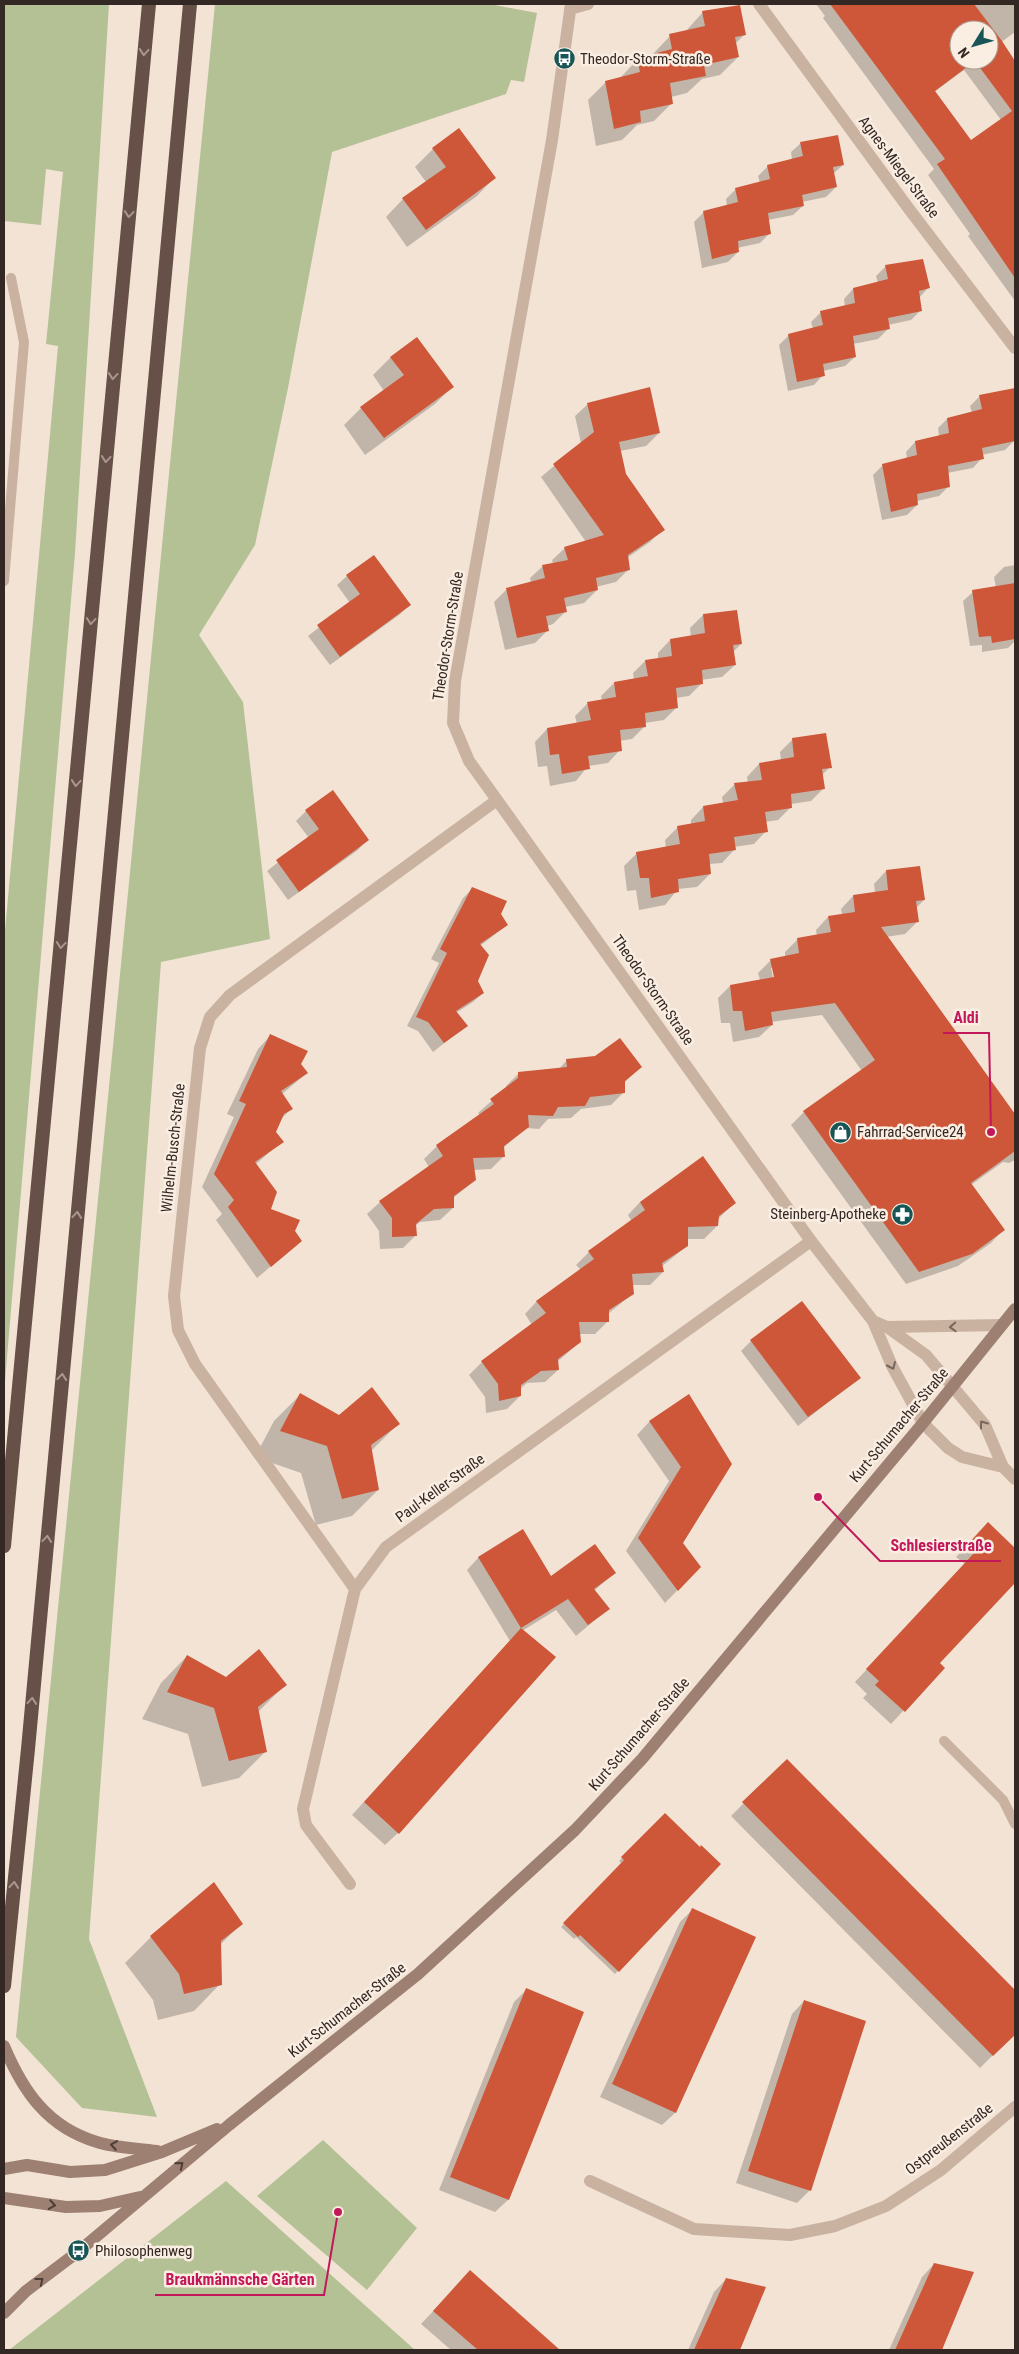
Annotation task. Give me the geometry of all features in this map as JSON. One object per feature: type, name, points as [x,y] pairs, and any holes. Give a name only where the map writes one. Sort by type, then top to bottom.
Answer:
[{"type":"highway","points":[[4,1546],[149,4]]},
{"type":"highway","points":[[4,1986],[28,1749],[190,4]]},
{"type":"main road","name":"Kurt-Schumacher-Straße","points":[[4,2198],[66,2207],[100,2206],[142,2196],[424,1968],[576,1830],[642,1759],[923,1423],[1015,1309]]},
{"type":"main road","points":[[4,2046],[18,2080],[36,2102],[59,2124],[97,2142],[162,2152]]},
{"type":"main road","name":"Kurt-Schumacher-Straße","points":[[4,2169],[26,2165],[70,2172],[105,2170],[162,2152],[229,2125]]},
{"type":"main road","points":[[4,2313],[26,2291],[79,2251],[142,2196]]},
{"type":"street","name":"Theodor-Storm-Straße","points":[[588,4],[570,7],[552,140],[455,681],[453,723],[469,761],[811,1241],[873,1321],[892,1366],[923,1423],[948,1448],[962,1457],[1003,1467]]},
{"type":"street","name":"Agnes-Miegel-Straße","points":[[759,4],[909,209],[1015,348]]},
{"type":"street","name":"Wilhelm-Busch-Straße","points":[[355,1589],[195,1364],[178,1330],[174,1296],[200,1048],[210,1017],[230,995],[497,800]]},
{"type":"street","name":"Paul-Keller-Straße","points":[[350,1884],[306,1825],[303,1809],[355,1589],[386,1547],[811,1241]]},
{"type":"street","name":"Theodor-Storm-Straße","points":[[873,1321],[887,1327],[926,1355],[985,1425],[1003,1467]]},
{"type":"street","name":"Theodor-Storm-Straße","points":[[887,1327],[1002,1325]]},
{"type":"street","points":[[1003,1467],[1015,1479]]},
{"type":"street","name":"Ostpreußenstraße","points":[[590,2181],[694,2229],[790,2235],[835,2226],[886,2206],[941,2170],[1015,2107]]},
{"type":"lane","points":[[4,581],[24,342],[11,278]]},
{"type":"lane","points":[[944,1741],[1004,1800],[1015,1824]]},
{"type":"green space","points":[[4,4],[109,4],[75,553],[4,1393],[4,942],[58,346],[46,344],[63,172],[46,169],[41,225],[4,221]]},
{"type":"green space","points":[[215,4],[489,4],[537,13],[524,82],[511,80],[506,94],[332,152],[288,388],[255,545],[199,635],[243,702],[270,939],[161,962],[89,1939],[157,2117],[82,2108],[16,2037]]},
{"type":"green space","points":[[323,2140],[417,2228],[367,2290],[257,2196]]},
{"type":"green space","points":[[226,2181],[415,2350],[9,2350]]},
{"type":"building","points":[[830,4],[974,4],[986,20],[949,20],[949,70],[963,70],[935,91],[971,140],[1012,111],[982,70],[999,70],[999,37],[1002,41],[1015,61],[1015,278],[937,164],[945,159]]},
{"type":"building","points":[[740,5],[746,35],[735,37],[739,57],[704,65],[706,76],[670,83],[673,104],[640,111],[641,122],[614,129],[605,81],[640,72],[637,58],[672,49],[669,34],[705,26],[702,11]]},
{"type":"building","points":[[459,128],[496,178],[426,230],[402,198],[446,167],[432,148]]},
{"type":"building","points":[[838,135],[844,165],[833,167],[837,187],[802,195],[804,206],[768,213],[771,234],[738,241],[739,252],[712,259],[703,211],[738,202],[735,188],[770,179],[767,165],[803,156],[800,142]]},
{"type":"building","points":[[923,259],[930,288],[919,291],[922,311],[888,318],[890,329],[853,336],[856,357],[823,364],[825,376],[797,382],[788,334],[823,325],[820,311],[855,303],[853,288],[888,279],[885,265]]},
{"type":"building","points":[[417,337],[454,387],[384,438],[360,407],[404,375],[390,357]]},
{"type":"building","points":[[650,387],[660,433],[619,442],[626,474],[665,530],[628,555],[630,570],[596,578],[598,590],[564,598],[567,612],[546,616],[549,631],[517,638],[506,588],[545,578],[542,565],[568,560],[564,547],[604,535],[553,464],[594,432],[587,403]]},
{"type":"building","points":[[1015,388],[1015,441],[982,448],[984,459],[948,466],[950,487],[917,494],[918,505],[891,512],[882,464],[917,455],[915,441],[949,433],[947,418],[982,409],[979,395]]},
{"type":"building","points":[[374,555],[411,605],[340,657],[317,625],[360,594],[346,575]]},
{"type":"building","points":[[1015,583],[1015,639],[992,643],[991,636],[979,637],[972,590]]},
{"type":"building","points":[[737,610],[742,644],[733,645],[736,665],[702,670],[703,684],[676,688],[678,708],[645,713],[646,727],[620,730],[622,751],[588,756],[590,769],[562,774],[559,754],[550,755],[547,728],[591,720],[587,702],[616,697],[614,682],[648,676],[645,660],[672,656],[670,639],[705,633],[703,614]]},
{"type":"building","points":[[826,733],[832,768],[822,769],[825,789],[791,794],[792,808],[765,812],[768,832],[734,837],[736,850],[709,854],[711,874],[678,879],[679,892],[651,898],[649,878],[640,878],[636,852],[680,844],[677,826],[705,821],[703,806],[738,800],[734,783],[762,780],[759,763],[794,757],[792,738]]},
{"type":"building","points":[[333,790],[369,840],[299,892],[276,860],[319,829],[305,810]]},
{"type":"building","points":[[920,866],[925,900],[916,901],[919,922],[881,927],[1015,1114],[1015,1151],[971,1183],[1005,1230],[972,1254],[919,1272],[803,1111],[875,1060],[835,1003],[771,1012],[773,1025],[745,1031],[742,1011],[733,1011],[730,985],[774,977],[770,959],[799,953],[797,938],[831,932],[828,916],[855,912],[853,895],[888,890],[886,870]]},
{"type":"building","points":[[472,887],[507,901],[501,914],[508,925],[480,944],[489,955],[478,981],[484,993],[456,1011],[468,1026],[444,1043],[428,1022],[416,1017],[447,953],[440,949]]},
{"type":"building","points":[[270,1034],[308,1051],[301,1064],[308,1073],[281,1091],[293,1109],[284,1114],[276,1132],[284,1142],[255,1162],[277,1192],[271,1209],[300,1220],[295,1231],[302,1241],[271,1267],[228,1207],[234,1200],[214,1174],[246,1104],[239,1101]]},
{"type":"building","points":[[620,1038],[642,1067],[625,1081],[625,1093],[590,1097],[585,1106],[558,1107],[553,1116],[528,1115],[529,1127],[504,1146],[505,1157],[473,1158],[476,1180],[454,1196],[454,1208],[434,1209],[416,1224],[417,1236],[392,1237],[392,1218],[379,1201],[443,1156],[436,1145],[494,1104],[490,1099],[518,1078],[518,1072],[567,1067],[566,1059],[595,1056]]},
{"type":"building","points":[[703,1156],[736,1203],[719,1216],[718,1226],[688,1227],[688,1246],[662,1263],[664,1272],[632,1274],[634,1294],[609,1310],[609,1322],[579,1322],[581,1342],[558,1359],[559,1370],[541,1371],[521,1385],[521,1396],[499,1401],[498,1384],[481,1361],[546,1313],[536,1301],[594,1259],[588,1251],[645,1210],[640,1202]]},
{"type":"building","points":[[802,1301],[861,1378],[808,1417],[750,1340]]},
{"type":"building","points":[[372,1387],[400,1424],[371,1445],[379,1490],[342,1499],[327,1446],[280,1431],[300,1393],[339,1415]]},
{"type":"building","points":[[689,1394],[732,1464],[683,1543],[701,1567],[678,1591],[638,1538],[681,1467],[649,1421]]},
{"type":"building","points":[[988,1522],[1015,1548],[1015,1583],[940,1663],[945,1668],[905,1712],[875,1685],[879,1681],[866,1669],[976,1551],[968,1544]]},
{"type":"building","points":[[523,1529],[551,1576],[595,1544],[616,1573],[594,1589],[610,1609],[588,1625],[568,1599],[521,1628],[478,1557]]},
{"type":"building","points":[[521,1628],[556,1657],[399,1834],[364,1802]]},
{"type":"building","points":[[259,1649],[287,1685],[258,1707],[267,1752],[229,1761],[214,1708],[167,1692],[187,1655],[226,1677]]},
{"type":"building","points":[[787,1759],[1015,1990],[1015,2035],[993,2056],[742,1802]]},
{"type":"building","points":[[665,1813],[700,1847],[701,1845],[721,1864],[619,1972],[580,1935],[578,1937],[563,1923],[624,1860],[621,1857]]},
{"type":"building","points":[[214,1882],[243,1924],[221,1941],[222,1985],[184,1994],[179,1974],[150,1936]]},
{"type":"building","points":[[692,1908],[756,1937],[676,2113],[612,2084]]},
{"type":"building","points":[[526,1988],[584,2012],[509,2200],[450,2177]]},
{"type":"building","points":[[804,2000],[866,2021],[811,2191],[748,2171]]},
{"type":"building","points":[[934,2263],[974,2272],[942,2350],[895,2350]]},
{"type":"building","points":[[470,2270],[560,2350],[478,2350],[433,2311]]},
{"type":"building","points":[[726,2278],[766,2287],[740,2350],[694,2350]]},
{"type":"place","name":"Theodor-Storm-Straße","points":[[564,59]]},
{"type":"place","name":"Fahrrad-Service24","points":[[841,1132]]},
{"type":"place","name":"Aldi","points":[[991,1132]]},
{"type":"place","name":"Steinberg-Apotheke","points":[[902,1214]]},
{"type":"place","name":"Schlesierstraße","points":[[818,1497]]},
{"type":"place","name":"Braukmännsche Gärten","points":[[338,2212]]},
{"type":"place","name":"Philosophenweg","points":[[79,2251]]}]
